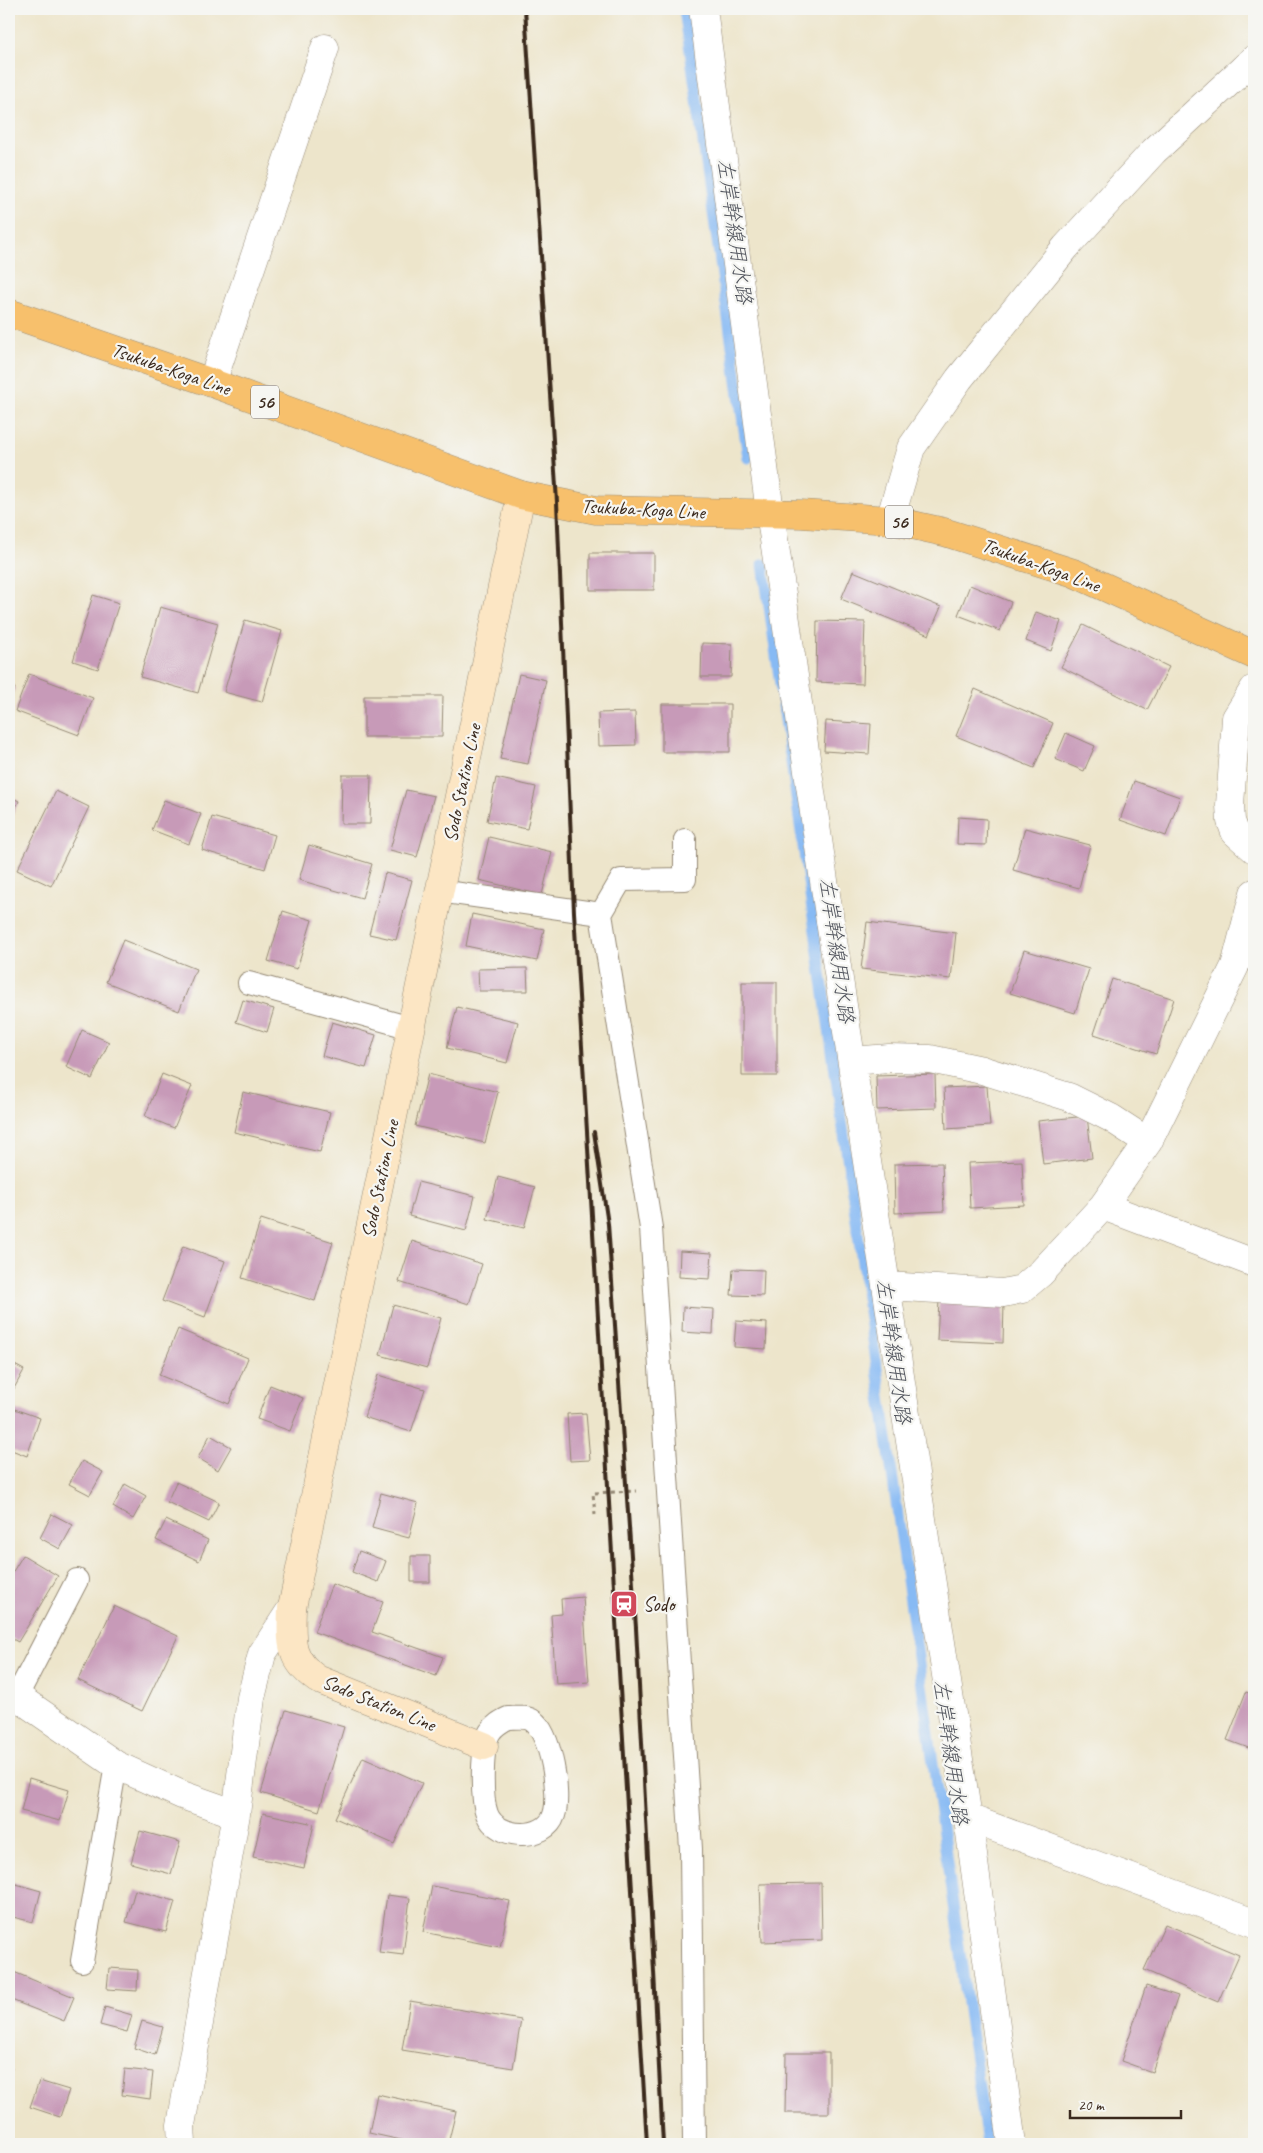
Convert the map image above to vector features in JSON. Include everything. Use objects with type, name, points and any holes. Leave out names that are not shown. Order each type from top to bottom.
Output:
[{"type":"main road","name":"Tsukuba-Koga Line","points":[[9,313],[212,383],[521,495],[596,510],[678,513],[770,512],[890,520],[944,532],[1074,573],[1254,655]]},
{"type":"main road","name":"Sodo Station Line","points":[[484,1746],[346,1691],[311,1675],[299,1664],[294,1654],[291,1630],[292,1608],[521,495]]},
{"type":"street","points":[[703,9],[770,512],[968,1818],[1012,2144]]},
{"type":"street","points":[[212,383],[325,48]]},
{"type":"street","points":[[890,520],[910,448],[959,379],[1066,247],[1154,151],[1254,59]]},
{"type":"street","points":[[1254,689],[1236,718],[1230,805],[1231,821],[1235,832],[1254,849]]},
{"type":"street","points":[[886,1286],[1003,1293],[1022,1289],[1041,1274],[1103,1206],[1148,1142],[1234,966],[1254,893]]},
{"type":"street","points":[[852,1061],[889,1058],[930,1059],[982,1070],[1070,1097],[1111,1118],[1148,1142]]},
{"type":"street","points":[[1103,1206],[1254,1263]]},
{"type":"street","points":[[182,2144],[181,2125],[236,1814],[251,1698],[262,1654],[292,1608]]},
{"type":"street","points":[[13,1693],[116,1765],[182,1795],[236,1814]]},
{"type":"street","points":[[968,1818],[1254,1923]]},
{"type":"lane","points":[[685,840],[685,879],[621,880],[601,914],[651,1228],[691,1849],[694,2144]]},
{"type":"lane","points":[[439,891],[601,914]]},
{"type":"lane","points":[[249,982],[412,1028]]},
{"type":"lane","points":[[13,1693],[77,1580]]},
{"type":"lane","points":[[508,1718],[532,1720],[541,1728],[552,1758],[554,1780],[555,1814],[544,1829],[531,1833],[513,1834],[496,1828],[487,1814],[484,1797],[484,1746],[489,1732],[498,1723],[508,1718]]},
{"type":"lane","points":[[82,1962],[116,1765]]},
{"type":"path","points":[[595,1515],[592,1493],[642,1490]]},
{"type":"building","points":[[590,553],[654,553],[654,590],[590,590]]},
{"type":"building","points":[[853,571],[941,607],[929,635],[841,599]]},
{"type":"building","points":[[970,585],[1011,602],[1000,631],[958,615]]},
{"type":"building","points":[[93,595],[119,603],[98,669],[73,661]]},
{"type":"building","points":[[160,607],[218,623],[198,693],[140,677]]},
{"type":"building","points":[[1036,612],[1061,621],[1051,651],[1026,641]]},
{"type":"building","points":[[245,620],[282,631],[262,702],[224,692]]},
{"type":"building","points":[[817,621],[865,622],[863,684],[816,682]]},
{"type":"building","points":[[1083,625],[1169,667],[1147,710],[1061,667]]},
{"type":"building","points":[[702,643],[732,644],[731,677],[701,677]]},
{"type":"building","points":[[29,674],[93,698],[79,735],[15,711]]},
{"type":"building","points":[[519,674],[546,680],[528,764],[500,759]]},
{"type":"building","points":[[9,685],[15,688],[9,701]]},
{"type":"building","points":[[975,689],[1053,723],[1034,768],[956,736]]},
{"type":"building","points":[[364,696],[443,696],[442,737],[364,737]]},
{"type":"building","points":[[662,704],[730,704],[730,752],[662,752]]},
{"type":"building","points":[[635,712],[636,745],[599,746],[598,713]]},
{"type":"building","points":[[826,721],[871,724],[869,754],[824,751]]},
{"type":"building","points":[[1066,733],[1095,746],[1084,771],[1055,759]]},
{"type":"building","points":[[342,775],[371,775],[370,824],[341,824]]},
{"type":"building","points":[[496,778],[536,787],[527,829],[487,821]]},
{"type":"building","points":[[1134,781],[1180,797],[1166,836],[1120,820]]},
{"type":"building","points":[[406,790],[434,796],[417,857],[390,850]]},
{"type":"building","points":[[56,791],[89,807],[51,886],[17,870]]},
{"type":"building","points":[[9,796],[19,801],[9,822]]},
{"type":"building","points":[[164,800],[201,814],[189,844],[152,830]]},
{"type":"building","points":[[212,817],[275,835],[265,869],[202,850]]},
{"type":"building","points":[[958,817],[987,819],[986,845],[957,844]]},
{"type":"building","points":[[1025,828],[1090,845],[1079,888],[1013,870]]},
{"type":"building","points":[[489,837],[552,852],[542,895],[479,880]]},
{"type":"building","points":[[309,845],[372,864],[362,898],[299,880]]},
{"type":"building","points":[[385,873],[412,880],[396,940],[369,934]]},
{"type":"building","points":[[283,911],[312,920],[297,969],[268,961]]},
{"type":"building","points":[[472,914],[544,929],[537,961],[466,946]]},
{"type":"building","points":[[867,922],[956,933],[951,979],[861,969]]},
{"type":"building","points":[[123,940],[196,969],[179,1011],[106,982]]},
{"type":"building","points":[[1024,950],[1089,969],[1075,1013],[1010,993]]},
{"type":"building","points":[[527,968],[528,991],[479,991],[478,969]]},
{"type":"building","points":[[1112,979],[1174,999],[1156,1054],[1094,1034]]},
{"type":"building","points":[[742,982],[777,982],[777,1076],[742,1076]]},
{"type":"building","points":[[243,1000],[274,1009],[267,1032],[236,1022]]},
{"type":"building","points":[[457,1007],[518,1022],[507,1063],[447,1048]]},
{"type":"building","points":[[332,1022],[376,1035],[366,1068],[322,1056]]},
{"type":"building","points":[[82,1030],[109,1042],[92,1079],[66,1067]]},
{"type":"building","points":[[162,1074],[192,1086],[174,1128],[145,1116]]},
{"type":"building","points":[[428,1074],[498,1092],[485,1143],[415,1126]]},
{"type":"building","points":[[935,1074],[936,1108],[877,1110],[876,1076]]},
{"type":"building","points":[[987,1086],[990,1126],[946,1129],[944,1088]]},
{"type":"building","points":[[243,1092],[330,1112],[320,1152],[234,1132]]},
{"type":"building","points":[[1087,1116],[1092,1158],[1043,1164],[1038,1121]]},
{"type":"building","points":[[1022,1161],[1024,1205],[970,1208],[968,1163]]},
{"type":"building","points":[[942,1163],[944,1211],[895,1213],[894,1164]]},
{"type":"building","points":[[498,1177],[535,1187],[524,1228],[487,1219]]},
{"type":"building","points":[[418,1182],[475,1196],[466,1231],[409,1216]]},
{"type":"building","points":[[261,1219],[333,1242],[315,1301],[242,1278]]},
{"type":"building","points":[[412,1241],[482,1264],[469,1304],[399,1282]]},
{"type":"building","points":[[183,1246],[225,1261],[205,1317],[162,1301]]},
{"type":"building","points":[[680,1251],[712,1253],[710,1279],[679,1277]]},
{"type":"building","points":[[733,1269],[764,1270],[763,1296],[731,1295]]},
{"type":"building","points":[[939,1300],[1004,1303],[1003,1343],[937,1340]]},
{"type":"building","points":[[393,1305],[441,1318],[427,1368],[380,1355]]},
{"type":"building","points":[[683,1307],[714,1309],[713,1334],[682,1332]]},
{"type":"building","points":[[736,1321],[767,1323],[766,1349],[734,1347]]},
{"type":"building","points":[[178,1329],[248,1358],[229,1404],[159,1375]]},
{"type":"building","points":[[9,1362],[24,1370],[11,1394],[9,1392]]},
{"type":"building","points":[[378,1375],[425,1389],[411,1432],[364,1417]]},
{"type":"building","points":[[270,1385],[303,1398],[290,1431],[257,1419]]},
{"type":"building","points":[[9,1407],[40,1418],[27,1456],[9,1449]]},
{"type":"building","points":[[586,1413],[590,1460],[570,1461],[567,1414]]},
{"type":"building","points":[[210,1435],[231,1447],[218,1470],[198,1458]]},
{"type":"building","points":[[82,1461],[103,1472],[90,1495],[69,1484]]},
{"type":"building","points":[[176,1482],[219,1502],[209,1522],[167,1502]]},
{"type":"building","points":[[125,1484],[146,1496],[133,1519],[113,1507]]},
{"type":"building","points":[[381,1493],[418,1503],[409,1538],[372,1528]]},
{"type":"building","points":[[52,1514],[73,1525],[60,1549],[40,1538]]},
{"type":"building","points":[[166,1520],[208,1540],[199,1561],[156,1540]]},
{"type":"building","points":[[359,1551],[386,1561],[378,1582],[352,1572]]},
{"type":"building","points":[[23,1555],[58,1576],[18,1642],[9,1637],[9,1578]]},
{"type":"building","points":[[411,1556],[430,1556],[430,1582],[411,1582]]},
{"type":"building","points":[[332,1584],[383,1602],[372,1632],[443,1657],[436,1676],[314,1632]]},
{"type":"building","points":[[583,1597],[589,1682],[556,1684],[551,1615],[562,1614],[561,1599]]},
{"type":"building","points":[[114,1606],[178,1636],[142,1711],[78,1680]]},
{"type":"building","points":[[1246,1692],[1254,1695],[1254,1750],[1227,1740]]},
{"type":"building","points":[[286,1710],[344,1727],[319,1811],[261,1793]]},
{"type":"building","points":[[363,1757],[422,1783],[394,1844],[335,1818]]},
{"type":"building","points":[[29,1778],[69,1790],[60,1821],[21,1811]]},
{"type":"building","points":[[263,1813],[314,1824],[304,1868],[253,1857]]},
{"type":"building","points":[[140,1831],[180,1842],[171,1874],[131,1863]]},
{"type":"building","points":[[9,1882],[41,1891],[33,1922],[9,1916]]},
{"type":"building","points":[[821,1883],[822,1940],[762,1942],[760,1884]]},
{"type":"building","points":[[432,1886],[510,1901],[500,1947],[423,1932]]},
{"type":"building","points":[[135,1890],[175,1901],[166,1932],[126,1922]]},
{"type":"building","points":[[387,1895],[410,1898],[403,1955],[379,1952]]},
{"type":"building","points":[[1165,1924],[1239,1955],[1218,2002],[1144,1970]]},
{"type":"building","points":[[109,1968],[138,1970],[137,1991],[107,1989]]},
{"type":"building","points":[[9,1970],[74,1997],[64,2021],[9,1999]]},
{"type":"building","points":[[1146,1986],[1178,1996],[1152,2072],[1121,2061]]},
{"type":"building","points":[[410,2001],[521,2020],[513,2068],[402,2050]]},
{"type":"building","points":[[105,2007],[132,2015],[127,2032],[100,2025]]},
{"type":"building","points":[[142,2021],[163,2027],[155,2055],[134,2048]]},
{"type":"building","points":[[786,2053],[829,2053],[829,2113],[785,2113]]},
{"type":"building","points":[[9,2066],[12,2068],[9,2078]]},
{"type":"building","points":[[125,2069],[153,2072],[150,2099],[122,2095]]},
{"type":"building","points":[[39,2081],[69,2090],[60,2117],[30,2107]]},
{"type":"building","points":[[377,2094],[456,2111],[448,2144],[419,2144],[369,2133]]},
{"type":"waterway","name":"左岸幹線用水路","points":[[684,9],[748,458]]},
{"type":"waterway","name":"左岸幹線用水路","points":[[763,564],[987,2144]]},
{"type":"railway","points":[[525,9],[557,502],[574,912],[647,2144]]},
{"type":"railway","points":[[594,1132],[608,1224],[636,1628],[663,2144]]},
{"type":"place","name":"Sodo","points":[[624,1604]]}]
